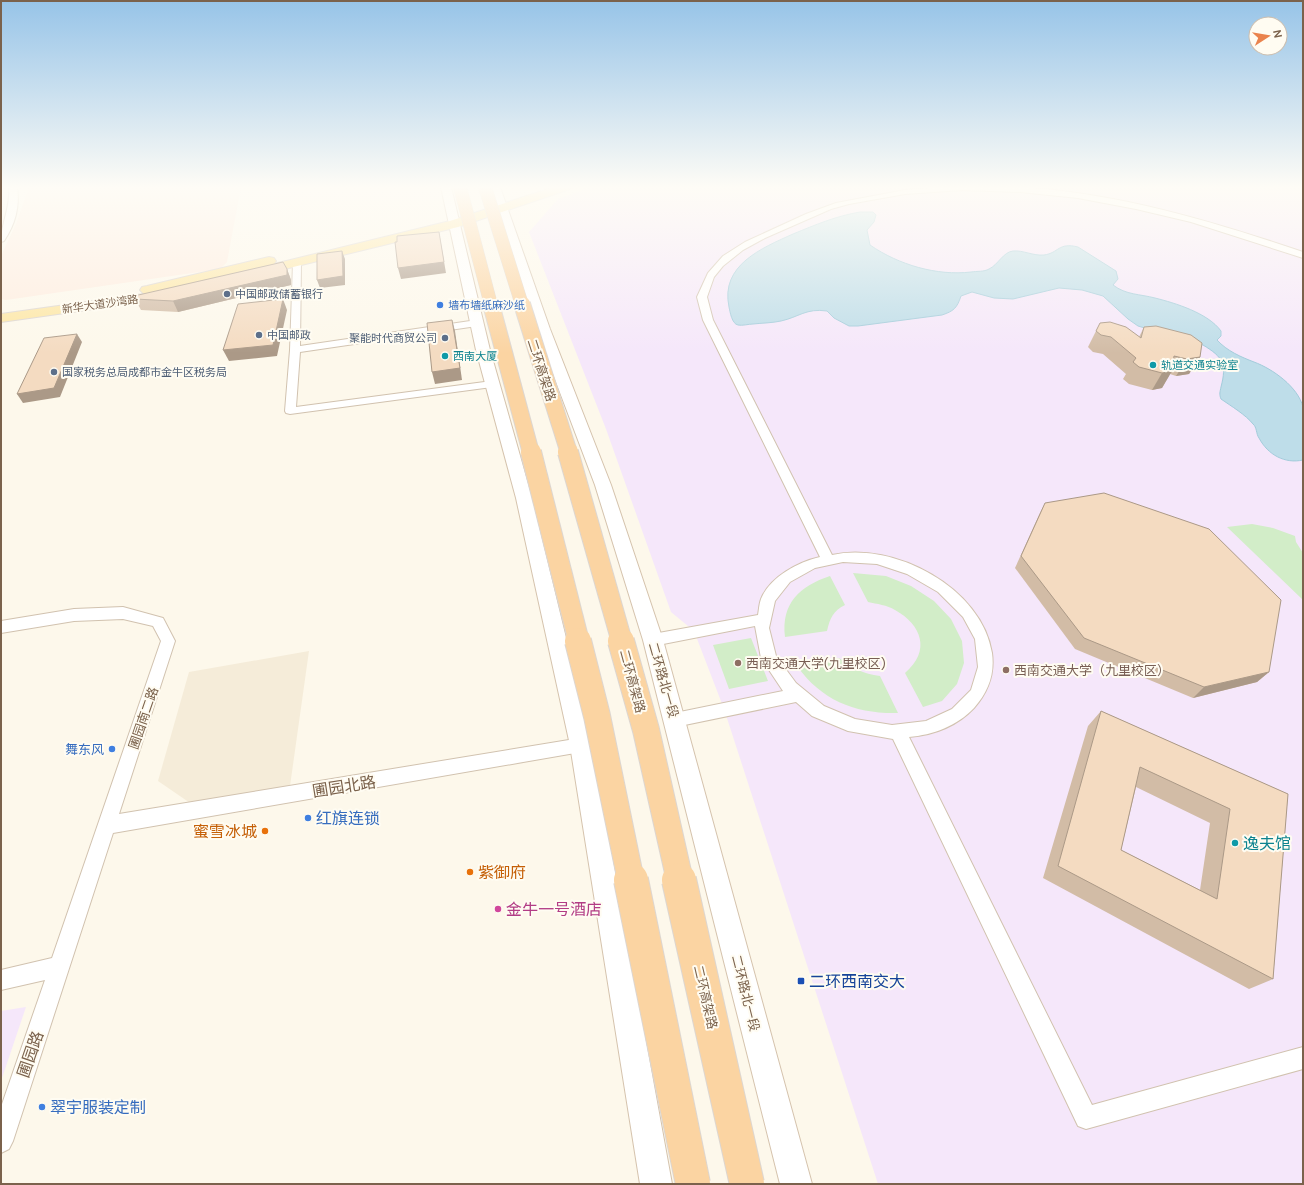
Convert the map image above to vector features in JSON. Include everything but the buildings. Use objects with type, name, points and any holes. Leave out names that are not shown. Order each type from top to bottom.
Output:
[{"type":"highway","points":[[475,242],[546,509],[597,716],[692,1184]]},
{"type":"highway","name":"二环高架路","points":[[508,242],[577,480],[646,730],[747,1184]]},
{"type":"main road","name":"新华大道沙湾路","points":[[1,309],[131,293],[168,286],[357,242]]},
{"type":"main road","name":"新华大道沙湾路","points":[[1,318],[168,294],[297,263],[372,242]]},
{"type":"main road","points":[[458,242],[492,384],[524,498],[581,745],[656,1184]]},
{"type":"main road","name":"二环路北一段","points":[[512,242],[543,329],[603,485],[653,640],[796,1184]]},
{"type":"street","points":[[751,242],[734,252],[713,271],[702,297],[708,320],[828,560]]},
{"type":"street","points":[[1266,242],[1303,255]]},
{"type":"street","points":[[297,263],[295,350],[290,411],[492,384]]},
{"type":"street","points":[[295,350],[477,323]]},
{"type":"street","points":[[843,557],[877,559],[912,570],[943,588],[968,613],[982,639],[986,667],[978,693],[958,714],[928,728],[892,732],[854,726],[818,710],[790,688],[769,658],[762,628],[768,600],[785,578],[811,564],[828,560],[843,557]]},
{"type":"street","name":"圃园南二路","points":[[1,627],[74,615],[123,613],[158,622],[168,641],[60,966]]},
{"type":"street","points":[[653,640],[764,619]]},
{"type":"street","points":[[675,720],[799,695]]},
{"type":"street","points":[[898,732],[1086,1118],[1303,1058]]},
{"type":"street","name":"圃园北路","points":[[107,825],[581,745]]},
{"type":"street","points":[[1,980],[60,966]]},
{"type":"street","name":"圃园路","points":[[1,1142],[60,966]]},
{"type":"shaded area","points":[[7,242],[231,242],[227,262],[220,269],[6,300],[1,299],[1,256]]},
{"type":"shaded area","name":"西南交通大学（九里校区）","points":[[533,242],[1303,242],[1303,1184],[878,1184],[724,709],[694,631],[671,612],[606,429]]},
{"type":"shaded area","points":[[309,651],[290,786],[193,805],[158,781],[189,672]]},
{"type":"shaded area","points":[[26,1007],[1,1081],[1,1011]]},
{"type":"green space","points":[[1252,524],[1273,528],[1295,536],[1296,542],[1303,553],[1303,600],[1227,527]]},
{"type":"green space","points":[[853,573],[886,576],[911,586],[934,601],[951,619],[962,641],[964,663],[957,684],[942,701],[923,707],[905,673],[913,665],[918,656],[920,647],[920,639],[912,623],[892,608],[868,602]]},
{"type":"green space","points":[[830,576],[845,605],[833,615],[829,622],[827,631],[785,637],[786,615],[795,598],[810,585]]},
{"type":"green space","points":[[751,638],[768,681],[729,689],[713,645]]},
{"type":"green space","points":[[839,658],[858,670],[868,674],[880,676],[898,713],[868,711],[841,703],[829,697],[817,688],[797,666]]},
{"type":"water","points":[[775,242],[869,242],[870,245],[881,252],[919,268],[958,273],[987,270],[1003,256],[1013,251],[1044,255],[1066,246],[1078,247],[1116,271],[1118,279],[1113,285],[1123,291],[1172,303],[1200,314],[1221,331],[1221,336],[1217,340],[1225,347],[1239,356],[1269,369],[1284,380],[1296,393],[1303,409],[1303,460],[1290,461],[1278,457],[1272,453],[1263,444],[1254,425],[1221,399],[1220,393],[1224,372],[1222,362],[1210,349],[1203,345],[1138,326],[1103,296],[1082,290],[1059,288],[1013,299],[994,298],[972,292],[961,296],[954,308],[942,315],[858,326],[849,326],[834,318],[827,311],[820,310],[808,312],[781,321],[738,325],[734,322],[729,309],[728,292],[731,280],[737,269],[746,260]]},
{"type":"place","name":"中国邮政储蓄银行","points":[[227,294]]},
{"type":"place","name":"墙布墙纸麻沙纸","points":[[440,305]]},
{"type":"place","name":"中国邮政","points":[[259,335]]},
{"type":"place","name":"聚能时代商贸公司","points":[[445,338]]},
{"type":"place","name":"西南大厦","points":[[445,356]]},
{"type":"place","name":"轨道交通实验室","points":[[1153,365]]},
{"type":"place","name":"国家税务总局成都市金牛区税务局","points":[[54,372]]},
{"type":"place","name":"西南交通大学(九里校区)","points":[[738,663]]},
{"type":"place","name":"西南交通大学（九里校区）","points":[[1006,670]]},
{"type":"place","name":"舞东风","points":[[112,749]]},
{"type":"place","name":"红旗连锁","points":[[308,818]]},
{"type":"place","name":"蜜雪冰城","points":[[265,831]]},
{"type":"place","name":"逸夫馆","points":[[1235,843]]},
{"type":"place","name":"紫御府","points":[[470,872]]},
{"type":"place","name":"金牛一号酒店","points":[[498,909]]},
{"type":"place","name":"二环西南交大","points":[[801,981]]},
{"type":"place","name":"翠宇服装定制","points":[[42,1107]]}]
